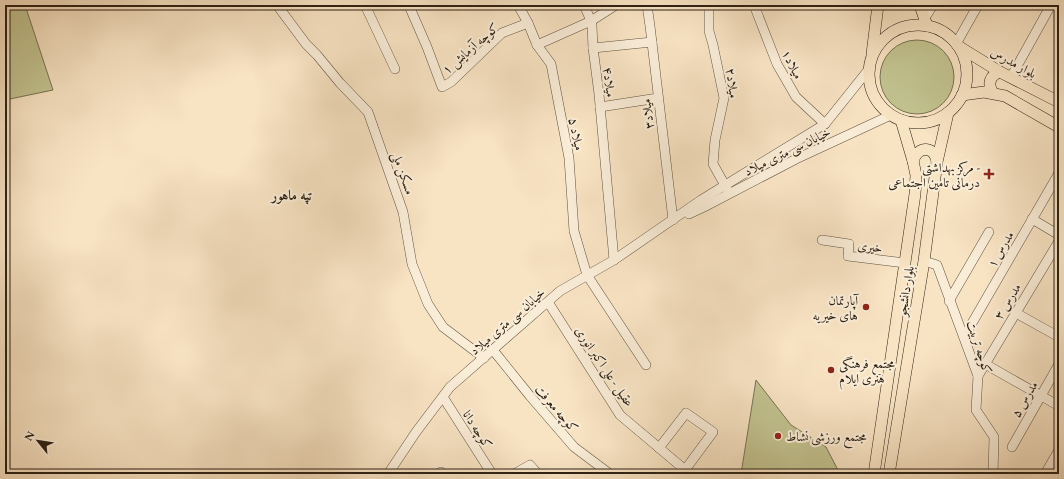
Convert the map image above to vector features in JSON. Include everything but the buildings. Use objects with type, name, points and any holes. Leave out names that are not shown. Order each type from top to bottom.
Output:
[{"type":"main road","points":[[878,5],[872,58],[869,70],[869,80],[872,91],[876,100],[883,109],[896,118],[913,123],[937,119],[948,113],[962,95],[966,82],[966,69],[963,57],[957,45],[948,36],[926,22],[920,5]]},
{"type":"main road","points":[[872,58],[878,46],[888,36],[900,29],[926,22]]},
{"type":"main road","name":"بلوار مدرس","points":[[957,45],[1000,72],[1059,102]]},
{"type":"main road","points":[[993,93],[990,89],[990,80],[992,76],[1000,72]]},
{"type":"main road","points":[[962,95],[984,92],[1005,96],[1059,127]]},
{"type":"main road","name":"بلوار دانشجو","points":[[889,474],[924,261],[937,162],[948,113]]},
{"type":"main road","name":"بلوار دانشجو","points":[[874,474],[915,194],[916,175],[913,160],[896,118]]},
{"type":"main road","points":[[913,160],[918,151],[923,149],[933,152],[936,156],[937,162]]},
{"type":"street","name":"مسکن ملی","points":[[277,5],[306,44],[368,112],[403,212],[412,264],[428,304],[443,327],[484,358]]},
{"type":"street","points":[[365,5],[395,69]]},
{"type":"street","name":"میلاد ۵","points":[[518,5],[528,23],[537,45],[550,64],[569,158],[574,231],[587,275],[646,365]]},
{"type":"street","name":"میلاد۴","points":[[584,5],[592,20],[593,48],[614,260]]},
{"type":"street","points":[[537,45],[592,20],[616,5]]},
{"type":"street","name":"میلاد۳","points":[[647,5],[673,220]]},
{"type":"street","name":"میلاد۲","points":[[709,5],[709,31],[724,98],[715,140],[713,164],[729,194]]},
{"type":"street","name":"میلاد۱","points":[[754,5],[778,64],[796,97],[825,124]]},
{"type":"street","points":[[926,22],[933,5]]},
{"type":"street","points":[[957,45],[978,5]]},
{"type":"street","points":[[1011,77],[1051,5]]},
{"type":"street","points":[[1055,5],[1059,8]]},
{"type":"street","name":"۱ کوچه آزمایش","points":[[410,8],[442,87],[451,82],[502,33],[528,23]]},
{"type":"street","points":[[593,48],[652,42]]},
{"type":"street","name":"خیابان سی متری میلاد","points":[[388,474],[416,432],[450,387],[560,291],[614,260],[725,185],[825,124],[869,70]]},
{"type":"street","points":[[600,107],[658,98]]},
{"type":"street","name":"خیابان سی متری میلاد","points":[[673,220],[704,207],[796,159],[896,118]]},
{"type":"street","name":"مدرس ۱","points":[[964,337],[1059,174]]},
{"type":"street","points":[[1032,219],[1059,235]]},
{"type":"street","points":[[949,301],[988,232]]},
{"type":"street","name":"خیری","points":[[822,240],[850,244],[848,256],[905,263]]},
{"type":"street","name":"مدرس ۳","points":[[978,376],[1059,241]]},
{"type":"street","name":"کوچه تربیت","points":[[924,261],[937,265],[949,301],[978,376],[976,410],[994,437],[993,474]]},
{"type":"street","name":"عقیل - علی اکبر انوری","points":[[548,302],[620,414],[686,473]]},
{"type":"street","points":[[1016,313],[1059,337]]},
{"type":"street","name":"کوچه معرفت","points":[[493,350],[534,402],[574,447],[610,474]]},
{"type":"street","points":[[985,364],[1059,406]]},
{"type":"street","name":"مدرس ۵","points":[[1012,446],[1059,364]]},
{"type":"street","name":"کوچه دانا","points":[[443,397],[492,474]]},
{"type":"street","points":[[659,448],[686,413],[713,432],[686,473]]},
{"type":"street","points":[[1046,474],[1059,450]]},
{"type":"street","points":[[514,474],[530,465],[538,474]]},
{"type":"green space","points":[[5,5],[25,5],[53,90],[5,100]]},
{"type":"green space","points":[[910,40],[924,40],[938,46],[948,56],[954,70],[954,84],[948,98],[938,108],[924,114],[910,114],[896,108],[886,98],[880,84],[880,70],[886,56],[896,46]]},
{"type":"green space","name":"مجتمع ورزشی نشاط","points":[[756,380],[791,425],[826,447],[840,474],[741,474]]},
{"type":"place","name":"مرکز بهداشتی - درمانی تامین اجتماعی","points":[[989,174]]},
{"type":"place","name":"آپارتمان های خیریه","points":[[866,307]]},
{"type":"place","name":"مجتمع فرهنگی هنری ایلام","points":[[831,370]]},
{"type":"place","name":"مجتمع ورزشی نشاط","points":[[778,436]]},
{"type":"district","name":"تپه ماهور","points":[[292,195]]}]
